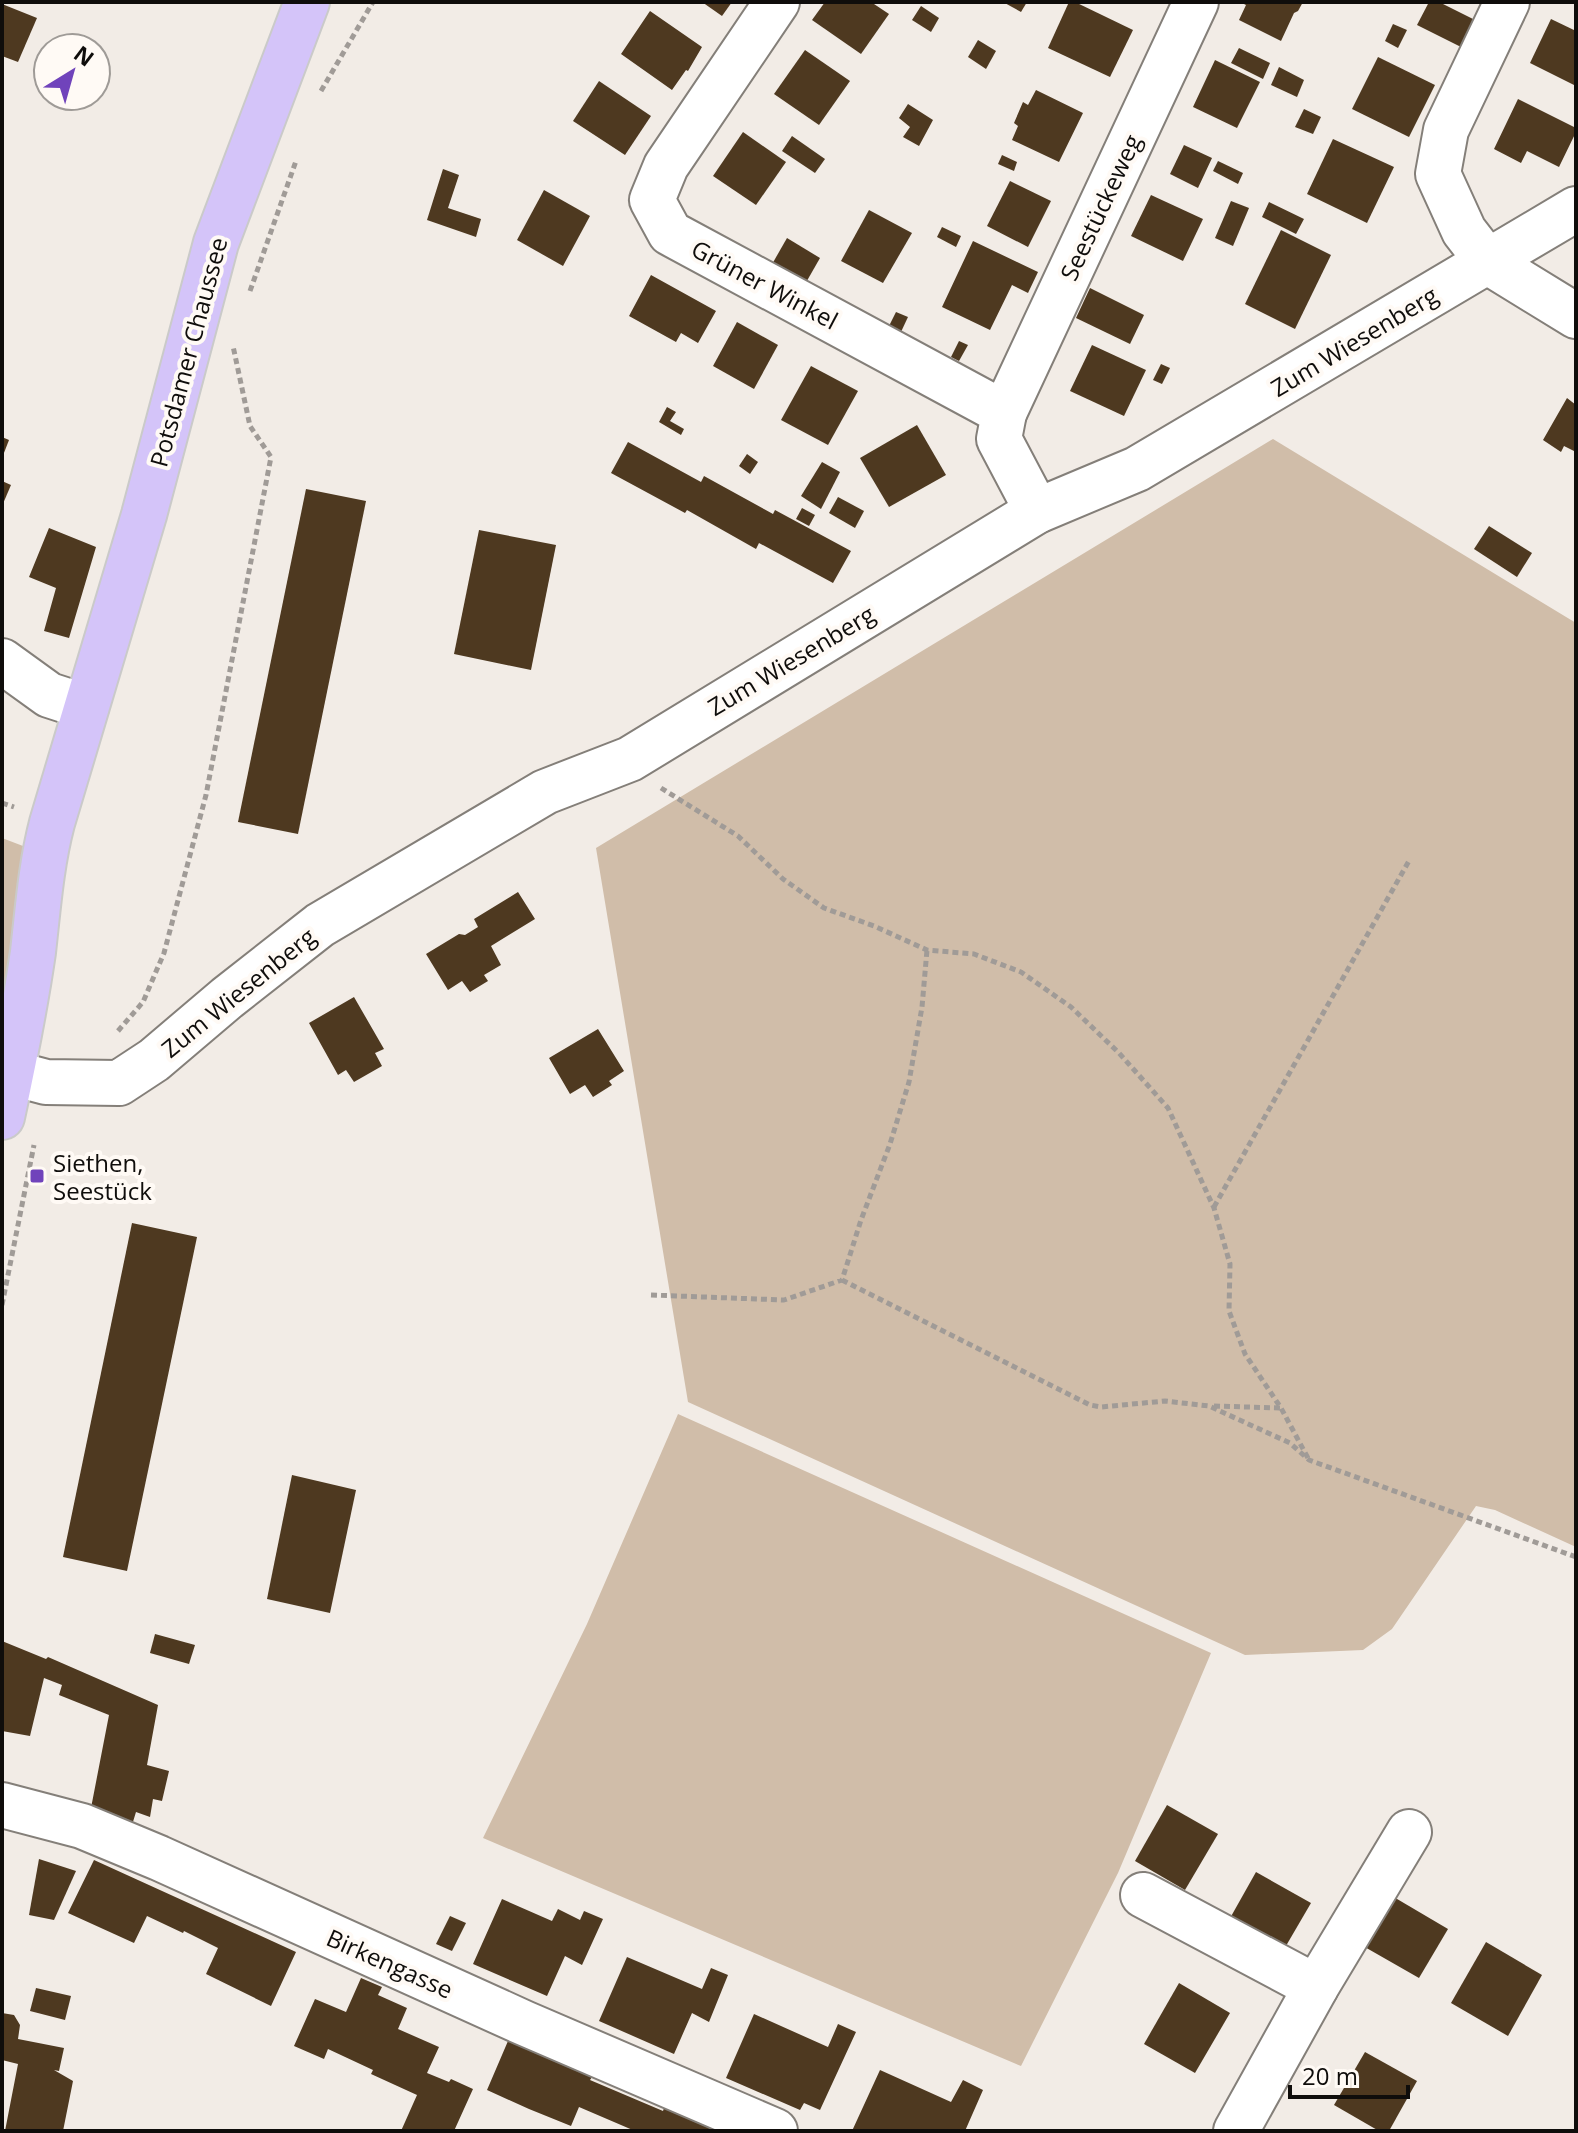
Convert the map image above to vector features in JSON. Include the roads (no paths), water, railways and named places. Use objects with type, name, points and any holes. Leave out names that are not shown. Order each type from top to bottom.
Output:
[{"type":"main road","name":"Potsdamer Chaussee","points":[[18,1130],[12,1073],[32,954],[44,854],[144,515],[216,243],[307,2]]},
{"type":"street","name":"Grüner Winkel","points":[[777,2],[666,166],[652,200],[670,233],[1004,413]]},
{"type":"street","name":"Seestückeweg","points":[[1004,413],[1196,2]]},
{"type":"street","points":[[1507,2],[1446,130],[1438,174],[1464,231],[1488,262],[1576,316]]},
{"type":"street","name":"Zum Wiesenberg","points":[[12,1073],[46,1082],[119,1083],[154,1060],[320,925],[545,792],[630,759],[1037,511],[1137,469],[1576,209]]},
{"type":"street","points":[[1004,413],[999,439],[1037,511]]},
{"type":"street","points":[[2,661],[49,695],[86,707]]},
{"type":"street","name":"Birkengasse","points":[[2,1805],[82,1826],[159,1858],[524,2023],[775,2131]]},
{"type":"street","points":[[1236,2131],[1316,1987],[1409,1832]]},
{"type":"street","points":[[1143,1895],[1316,1987]]},
{"type":"place","name":"Siethen, Seestück","points":[[37,1176]]}]
